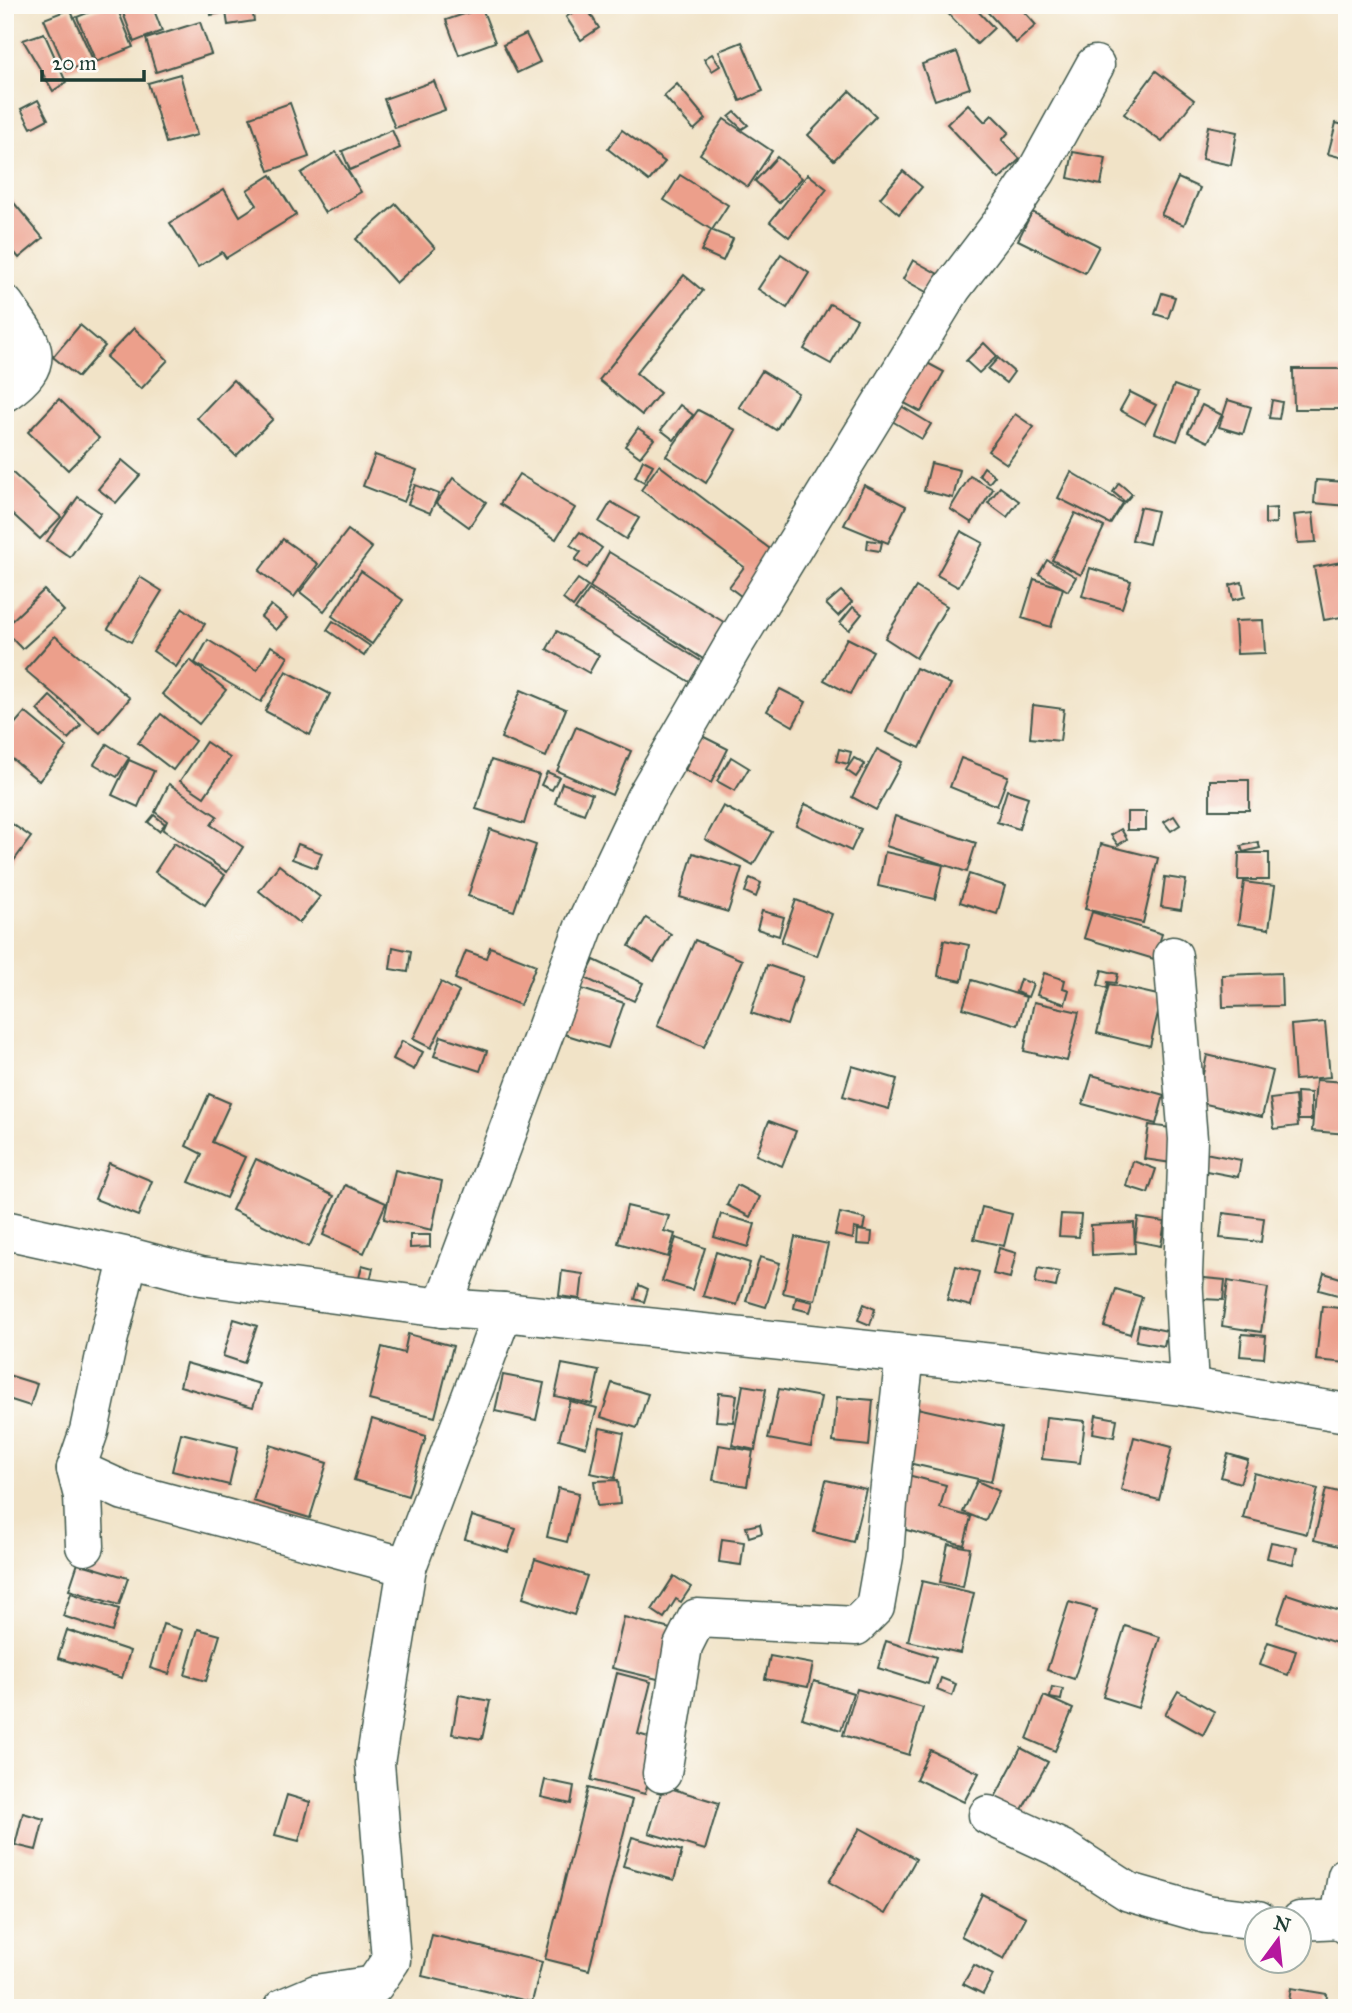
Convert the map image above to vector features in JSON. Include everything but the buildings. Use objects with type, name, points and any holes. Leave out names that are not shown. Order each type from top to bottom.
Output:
[{"type":"street","points":[[442,1308],[584,927],[645,798],[733,646],[953,288],[1037,172],[1095,65]]},
{"type":"street","points":[[5,305],[26,335],[34,354],[30,370],[23,380],[5,392]]},
{"type":"street","points":[[1172,956],[1188,1139],[1183,1274],[1189,1387]]},
{"type":"street","points":[[5,1230],[201,1276],[442,1308],[503,1312],[1189,1387],[1347,1413]]},
{"type":"street","points":[[85,1546],[83,1496],[76,1469],[89,1431],[129,1257]]},
{"type":"street","points":[[283,2008],[316,1994],[374,1985],[391,1960],[375,1763],[407,1567],[503,1312]]},
{"type":"street","points":[[662,1773],[683,1646],[696,1618],[856,1626],[875,1607],[884,1556],[887,1503],[905,1355]]},
{"type":"street","points":[[76,1469],[124,1491],[407,1567]]},
{"type":"street","points":[[988,1815],[1062,1849],[1129,1892],[1206,1914],[1244,1918]]},
{"type":"street","points":[[1314,1921],[1344,1922],[1347,1876]]}]
